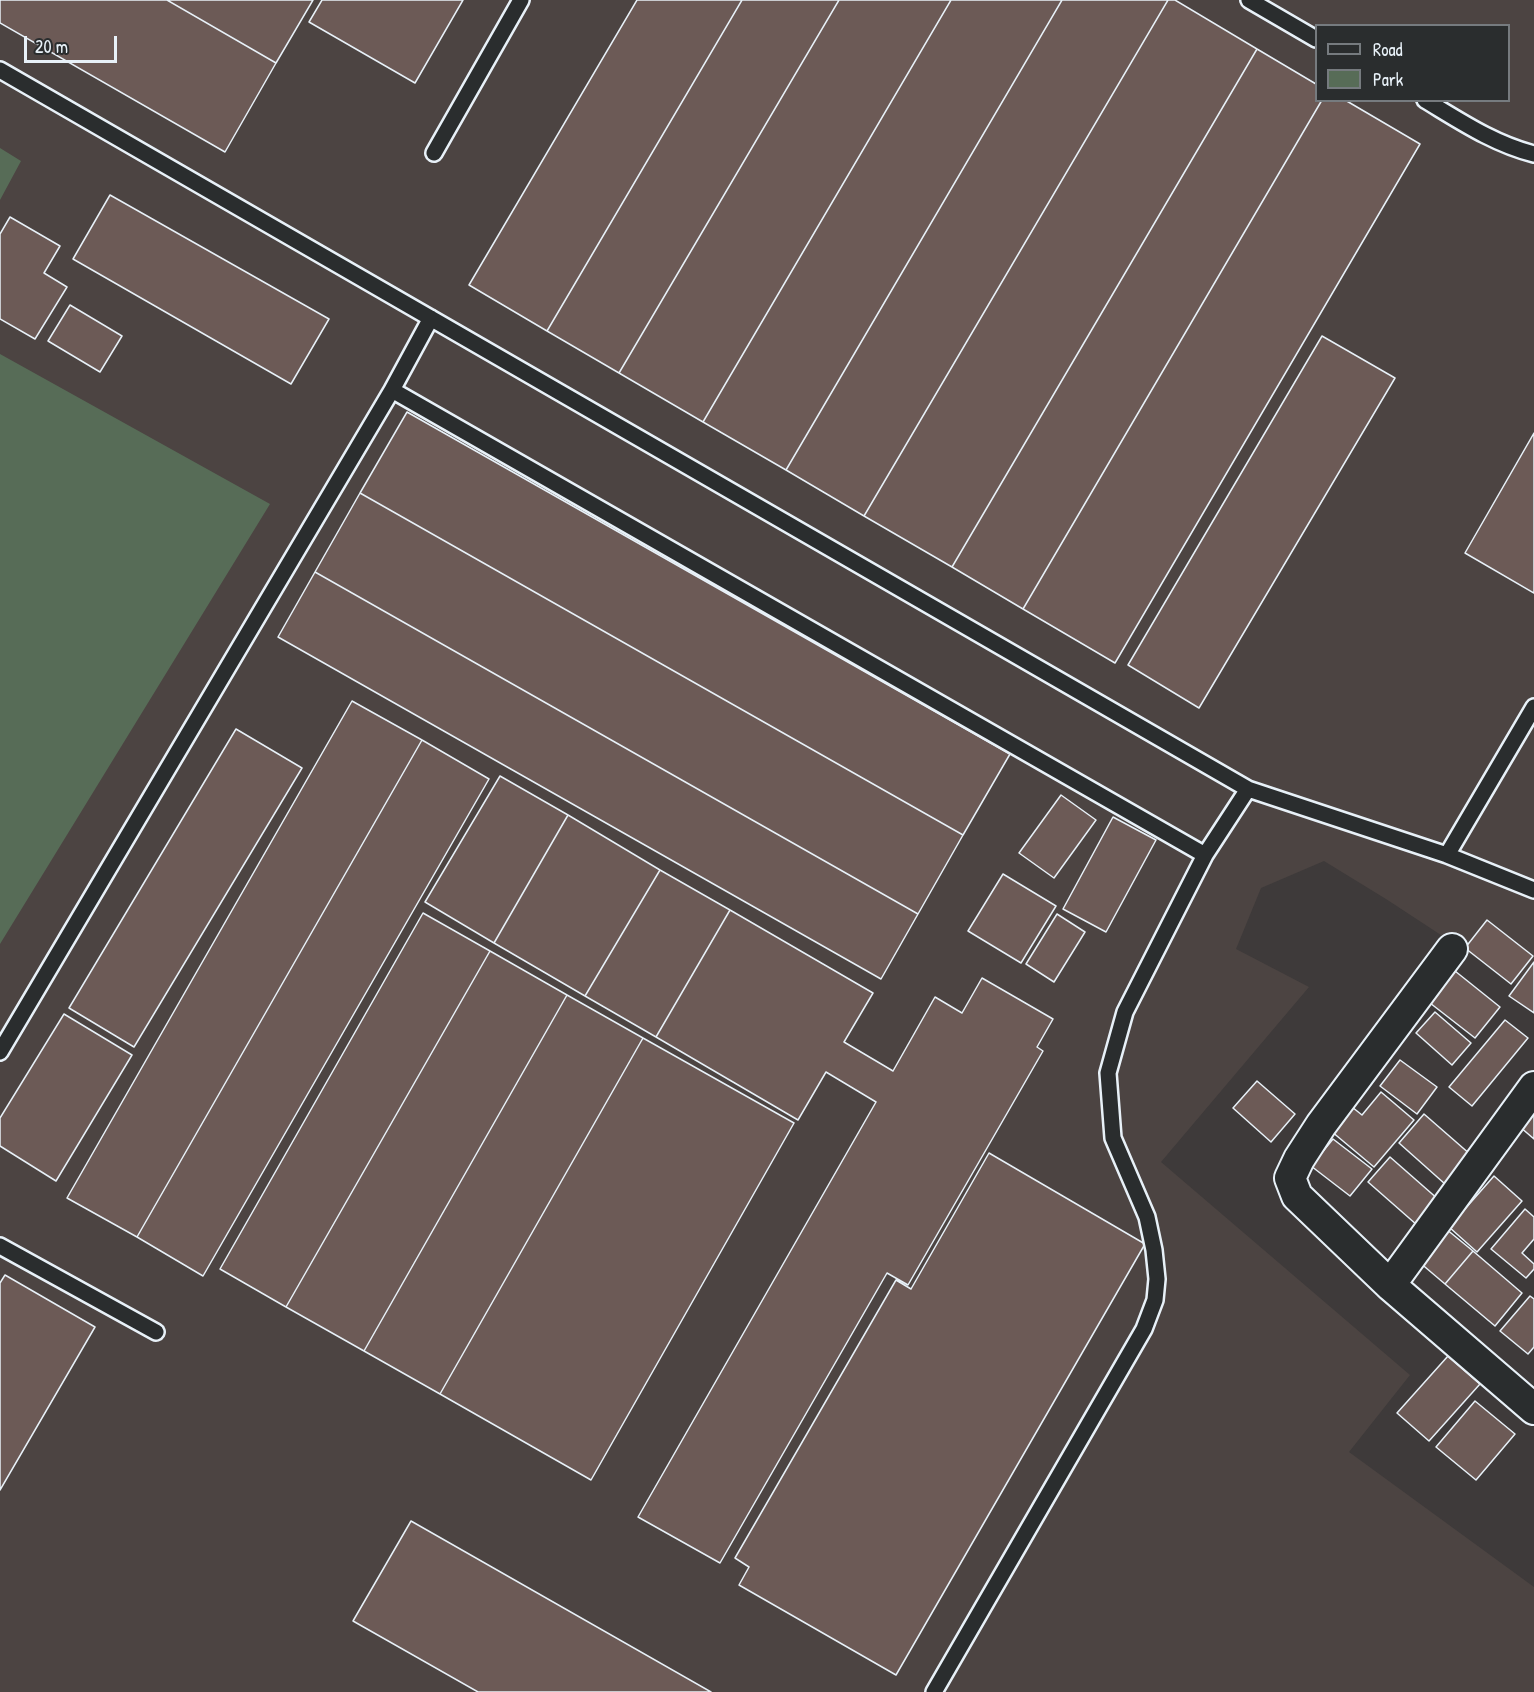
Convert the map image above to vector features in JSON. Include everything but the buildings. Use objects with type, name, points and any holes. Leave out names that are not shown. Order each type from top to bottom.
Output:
[{"type":"street","points":[[1452,949],[1321,1125],[1299,1159],[1290,1178],[1297,1196],[1390,1285],[1534,1409]]},
{"type":"street","points":[[1390,1285],[1534,1087]]},
{"type":"lane","points":[[434,153],[521,0]]},
{"type":"lane","points":[[1249,0],[1315,38]]},
{"type":"lane","points":[[0,70],[1248,789],[1447,855],[1534,890]]},
{"type":"lane","points":[[1428,102],[1513,149],[1534,154]]},
{"type":"lane","points":[[0,1052],[392,390],[431,318]]},
{"type":"lane","points":[[392,390],[1205,855]]},
{"type":"lane","points":[[1447,855],[1534,706]]},
{"type":"lane","points":[[934,1692],[1144,1329],[1155,1300],[1157,1279],[1154,1250],[1147,1217],[1113,1138],[1108,1073],[1125,1012],[1205,855],[1248,789]]},
{"type":"lane","points":[[0,1246],[156,1332]]},
{"type":"shaded area","points":[[0,0],[1534,0],[1534,996],[1324,861],[1261,888],[1236,949],[1309,987],[1161,1162],[1410,1375],[1349,1452],[1534,1587],[1534,1692],[0,1692]]},
{"type":"green space","points":[[0,148],[21,161],[0,200]]},
{"type":"green space","points":[[0,354],[270,504],[0,944]]}]
